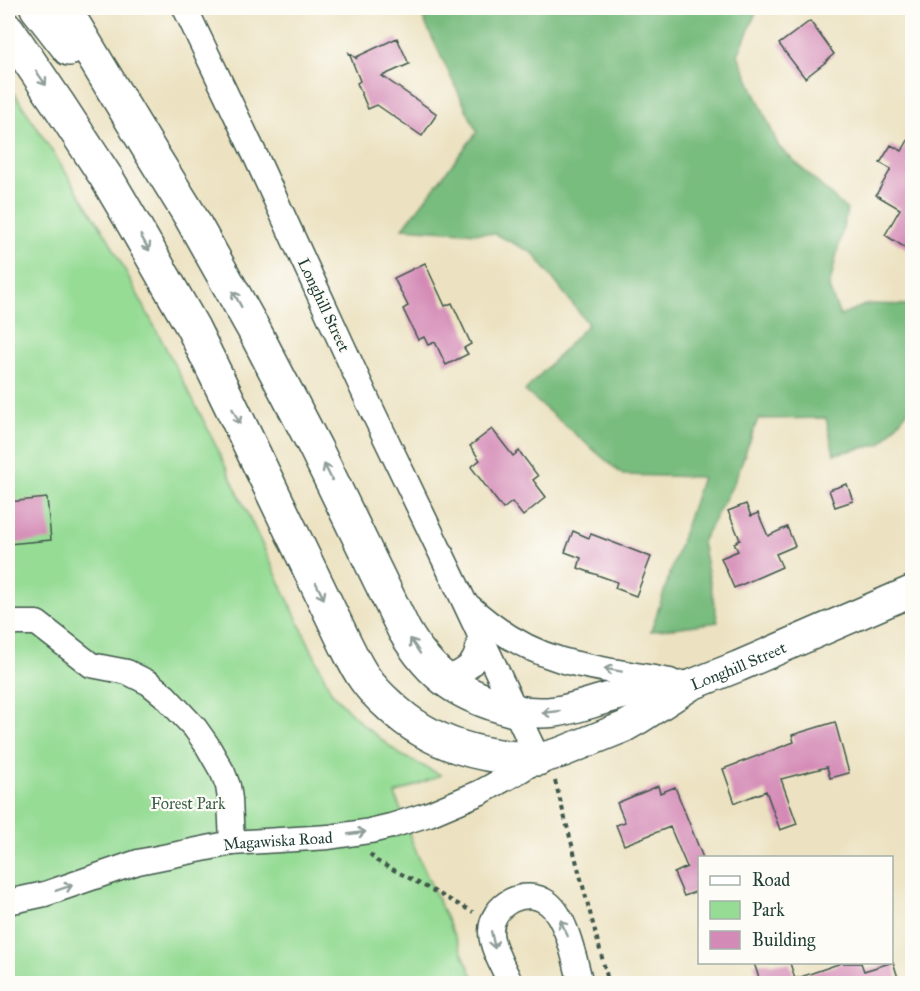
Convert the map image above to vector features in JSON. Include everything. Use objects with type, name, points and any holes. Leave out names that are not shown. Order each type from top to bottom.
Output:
[{"type":"highway","points":[[37,8],[152,154]]},
{"type":"highway","points":[[64,8],[189,214],[274,366],[416,650],[444,679],[471,696],[514,710]]},
{"type":"highway","points":[[8,30],[106,177],[188,319],[366,681],[396,712],[434,738],[472,751],[507,757],[543,758]]},
{"type":"main road","name":"Longhill Street","points":[[691,685],[912,591]]},
{"type":"main road","points":[[543,758],[624,727],[691,685]]},
{"type":"main road","points":[[514,710],[537,713],[560,712],[616,695],[691,685]]},
{"type":"street","name":"Longhill Street","points":[[185,8],[514,710],[543,758]]},
{"type":"street","name":"Longhill Street","points":[[464,602],[510,637],[554,658],[691,685]]},
{"type":"street","points":[[8,623],[37,622],[92,665],[127,672],[149,683],[165,696],[195,728],[223,773],[230,799],[232,843]]},
{"type":"street","points":[[444,679],[470,667],[478,652],[480,635]]},
{"type":"street","name":"Magawiska Road","points":[[8,902],[45,894],[138,862],[232,843],[329,837],[391,826],[429,814],[490,788],[543,758]]},
{"type":"street","points":[[511,984],[495,949],[491,934],[492,922],[499,910],[510,900],[522,897],[535,897],[548,904],[558,915],[567,934],[581,984]]},
{"type":"path","points":[[543,758],[609,984]]},
{"type":"path","points":[[351,834],[377,861],[492,922]]},
{"type":"green space","points":[[418,8],[758,8],[738,55],[779,147],[847,210],[829,288],[840,316],[867,304],[912,305],[912,406],[881,444],[834,454],[826,418],[758,419],[734,483],[702,542],[718,622],[651,631],[702,477],[623,475],[525,391],[588,324],[533,253],[495,234],[403,228],[477,132]]},
{"type":"green space","name":"Forest Park","points":[[8,83],[108,238],[205,423],[332,693],[362,724],[401,755],[441,775],[395,794],[414,847],[476,983],[8,983]]},
{"type":"building","points":[[810,21],[834,54],[805,78],[779,44]]},
{"type":"building","points":[[397,38],[409,64],[382,76],[437,114],[422,136],[377,105],[368,109],[357,83],[360,81],[349,53],[357,59],[356,57]]},
{"type":"building","points":[[912,133],[912,252],[885,235],[900,209],[876,195],[891,169],[880,163],[891,145],[902,151]]},
{"type":"building","points":[[425,263],[445,306],[452,303],[471,344],[464,348],[468,354],[446,365],[435,342],[428,345],[424,337],[418,340],[403,309],[408,306],[394,278]]},
{"type":"building","points":[[492,429],[513,456],[519,451],[538,476],[533,480],[546,497],[523,516],[512,502],[503,509],[471,467],[480,460],[470,446]]},
{"type":"building","points":[[847,484],[853,501],[835,507],[829,490]]},
{"type":"building","points":[[47,498],[51,540],[8,544],[8,502]]},
{"type":"building","points":[[746,504],[751,516],[758,513],[768,536],[787,527],[795,546],[776,554],[782,567],[734,588],[721,558],[738,551],[734,543],[740,540],[728,511]]},
{"type":"building","points":[[573,531],[589,538],[591,534],[651,557],[636,596],[615,588],[617,582],[578,568],[581,558],[565,552]]},
{"type":"building","points":[[835,722],[849,773],[830,778],[827,767],[781,779],[797,824],[780,830],[766,791],[735,803],[723,769],[794,742],[792,735]]},
{"type":"building","points":[[658,786],[660,793],[675,787],[702,856],[698,856],[698,891],[684,896],[674,873],[687,867],[670,827],[624,845],[616,825],[625,822],[617,803]]},
{"type":"building","points":[[893,962],[900,984],[761,984],[754,964],[790,964],[795,979],[838,964],[861,964],[864,971],[893,964]]}]
